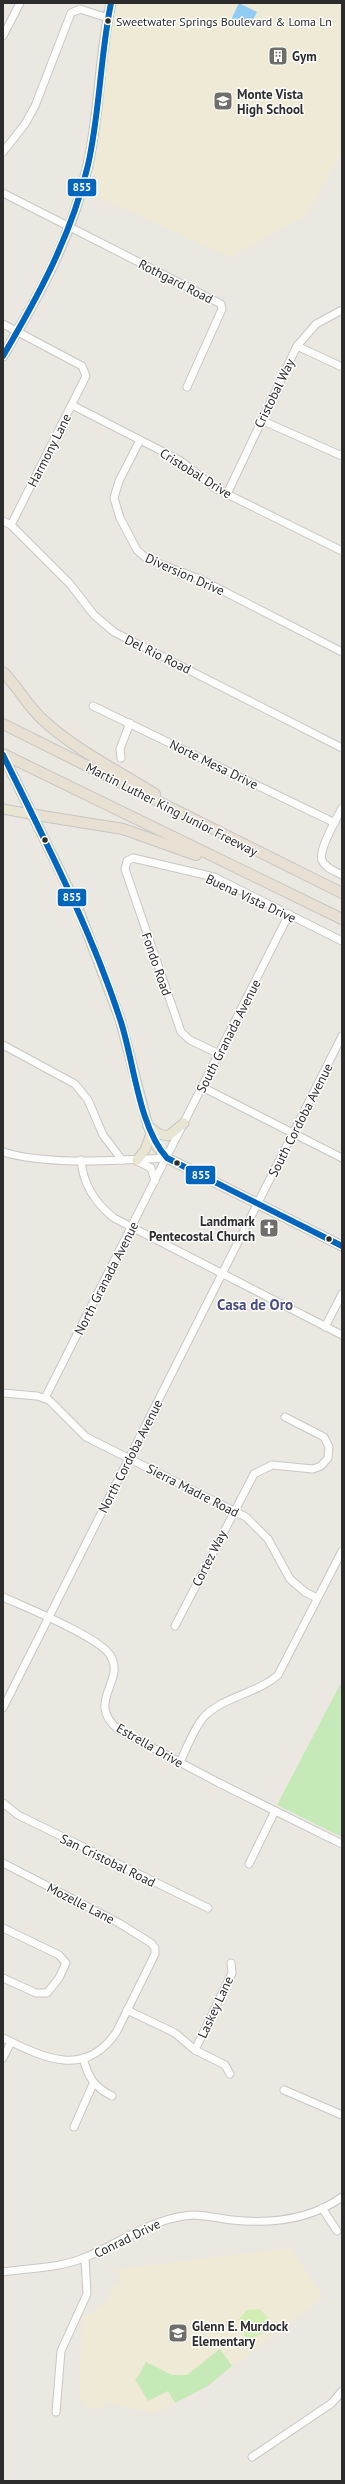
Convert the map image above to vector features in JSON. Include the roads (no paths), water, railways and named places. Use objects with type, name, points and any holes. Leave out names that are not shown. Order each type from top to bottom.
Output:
[{"type":"highway","points":[[3,672],[15,684],[30,707],[61,735],[159,796],[176,811]]},
{"type":"highway","name":"Martin Luther King Junior Freeway","points":[[3,724],[342,893]]},
{"type":"highway","name":"Martin Luther King Junior Freeway","points":[[3,754],[342,919]]},
{"type":"highway","points":[[30,814],[122,829],[168,844],[268,883]]},
{"type":"main road","points":[[3,356],[60,254],[70,226],[88,166],[94,135],[111,3]]},
{"type":"main road","points":[[3,754],[30,814],[78,908],[122,1026],[149,1130],[167,1158],[342,1246]]},
{"type":"main road","points":[[3,809],[30,814]]},
{"type":"main road","points":[[149,1130],[168,1136],[184,1123]]},
{"type":"main road","points":[[135,1160],[145,1150],[149,1130]]},
{"type":"street","points":[[3,36],[20,3]]},
{"type":"street","points":[[3,152],[25,124],[35,106],[71,12],[80,9],[108,18]]},
{"type":"street","points":[[3,193],[70,226]]},
{"type":"street","name":"Rothgard Road","points":[[70,226],[221,304],[222,309],[186,387]]},
{"type":"street","name":"Cristobal Way","points":[[227,494],[297,346],[316,324],[342,310]]},
{"type":"street","points":[[3,324],[17,332]]},
{"type":"street","name":"Harmony Lane","points":[[11,525],[86,376],[82,366],[17,332]]},
{"type":"street","points":[[297,346],[342,368]]},
{"type":"street","name":"Cristobal Drive","points":[[72,405],[181,461],[215,488],[342,551]]},
{"type":"street","points":[[261,420],[342,456]]},
{"type":"street","name":"Diversion Drive","points":[[140,440],[119,481],[114,498],[120,518],[137,550],[147,560],[202,580],[342,652]]},
{"type":"street","name":"Del Rio Road","points":[[3,521],[11,525],[70,584],[94,615],[114,632],[342,748]]},
{"type":"street","name":"Norte Mesa Drive","points":[[93,706],[335,823]]},
{"type":"street","points":[[121,758],[120,748],[130,723]]},
{"type":"street","points":[[342,808],[321,852],[321,859],[327,867],[342,875]]},
{"type":"street","name":"Buena Vista Drive","points":[[133,858],[214,878],[342,941]]},
{"type":"street","name":"Fondo Road","points":[[133,858],[126,862],[125,869],[181,1032],[194,1043],[219,1054]]},
{"type":"street","name":"South Granada Avenue","points":[[167,1158],[289,914]]},
{"type":"street","name":"South Cordoba Avenue","points":[[257,1204],[342,1036]]},
{"type":"street","points":[[3,1045],[61,1075],[78,1086],[88,1100],[103,1135],[122,1160]]},
{"type":"street","points":[[202,1087],[342,1158]]},
{"type":"street","points":[[3,1152],[29,1157],[81,1160],[135,1160],[167,1158]]},
{"type":"street","name":"North Granada Avenue","points":[[45,1398],[167,1158]]},
{"type":"street","points":[[81,1160],[84,1178],[98,1202],[114,1218],[342,1335]]},
{"type":"street","points":[[135,1160],[151,1168],[155,1180]]},
{"type":"street","name":"North Cordoba Avenue","points":[[3,1708],[47,1618],[257,1204]]},
{"type":"street","points":[[325,1327],[342,1294]]},
{"type":"street","points":[[3,1393],[45,1398]]},
{"type":"street","name":"Sierra Madre Road","points":[[45,1398],[57,1406],[81,1433],[246,1517],[261,1530],[290,1579],[305,1592],[317,1598]]},
{"type":"street","name":"Cortez Way","points":[[175,1626],[254,1474],[272,1465],[313,1469],[326,1461],[329,1447],[324,1437],[285,1416]]},
{"type":"street","points":[[180,1762],[199,1724],[208,1714],[219,1705],[260,1687],[278,1675],[342,1551]]},
{"type":"street","name":"Estrella Drive","points":[[3,1597],[101,1646],[110,1654],[114,1669],[104,1706],[106,1714],[113,1724],[127,1734],[180,1762],[342,1844]]},
{"type":"street","name":"San Cristobal Road","points":[[3,1803],[9,1810],[208,1908]]},
{"type":"street","points":[[248,1864],[275,1810]]},
{"type":"street","name":"Mozelle Lane","points":[[3,1863],[108,1917],[151,1943],[155,1948],[155,1954],[127,2010]]},
{"type":"street","points":[[3,1928],[63,1958],[66,1966],[47,1993],[36,1993],[3,1978]]},
{"type":"street","name":"Laskey Lane","points":[[195,2050],[232,1973],[231,1963]]},
{"type":"street","points":[[3,2038],[51,2060],[71,2061],[95,2053],[110,2041],[127,2010],[175,2033],[195,2050],[225,2065],[230,2074]]},
{"type":"street","points":[[3,2058],[11,2042]]},
{"type":"street","points":[[83,2058],[87,2073],[93,2084],[112,2096]]},
{"type":"street","points":[[74,2127],[93,2084]]},
{"type":"street","points":[[284,2090],[342,2115]]},
{"type":"street","name":"Conrad Drive","points":[[3,2272],[58,2265],[85,2258],[163,2220],[197,2215],[248,2222],[296,2218],[322,2208],[342,2197]]},
{"type":"street","points":[[322,2208],[337,2231]]},
{"type":"street","points":[[56,2412],[61,2351],[87,2294],[85,2258]]},
{"type":"street","points":[[252,2457],[332,2403],[342,2391]]},
{"type":"water","points":[[239,3],[257,12],[249,28],[231,20]]},
{"type":"place","name":"Sweetwater Springs Boulevard & Loma Ln","points":[[108,21]]},
{"type":"place","name":"Gym","points":[[278,56]]},
{"type":"place","name":"Monte Vista High School","points":[[223,101]]},
{"type":"place","name":"Landmark Pentecostal Church","points":[[269,1228]]},
{"type":"place","name":"Glenn E. Murdock Elementary","points":[[178,2333]]},
{"type":"district","name":"Casa de Oro","points":[[255,1305]]}]
